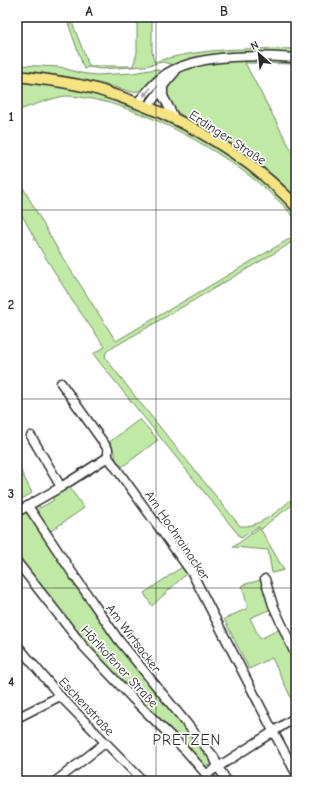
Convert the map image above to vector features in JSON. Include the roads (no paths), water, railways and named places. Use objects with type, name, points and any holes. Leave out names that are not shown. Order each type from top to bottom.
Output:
[{"type":"main road","name":"Erdinger Straße","points":[[17,76],[93,88],[148,107],[175,119],[190,126],[240,158],[272,183],[296,206]]},
{"type":"street","points":[[137,103],[157,81],[169,71],[181,66],[210,60],[239,57],[296,58]]},
{"type":"street","points":[[148,107],[171,75],[181,66]]},
{"type":"street","points":[[163,86],[163,96],[175,119]]},
{"type":"street","name":"Am Hochrainacker","points":[[61,383],[108,449],[108,456],[192,573],[296,773]]},
{"type":"street","points":[[31,436],[61,487]]},
{"type":"street","points":[[17,512],[61,487],[108,456]]},
{"type":"street","name":"Am Wirtsacker","points":[[28,506],[118,639],[214,757],[218,768],[227,781]]},
{"type":"street","name":"Hörlkofener Straße","points":[[17,562],[83,646],[209,778]]},
{"type":"street","points":[[265,579],[273,605],[296,656]]},
{"type":"street","name":"Eschenstraße","points":[[17,645],[60,696],[143,781]]},
{"type":"street","points":[[17,718],[60,696]]},
{"type":"street","points":[[209,778],[218,768],[296,717]]},
{"type":"street","points":[[56,781],[105,743]]},
{"type":"district","name":"PRETZEN","points":[[187,740]]}]
